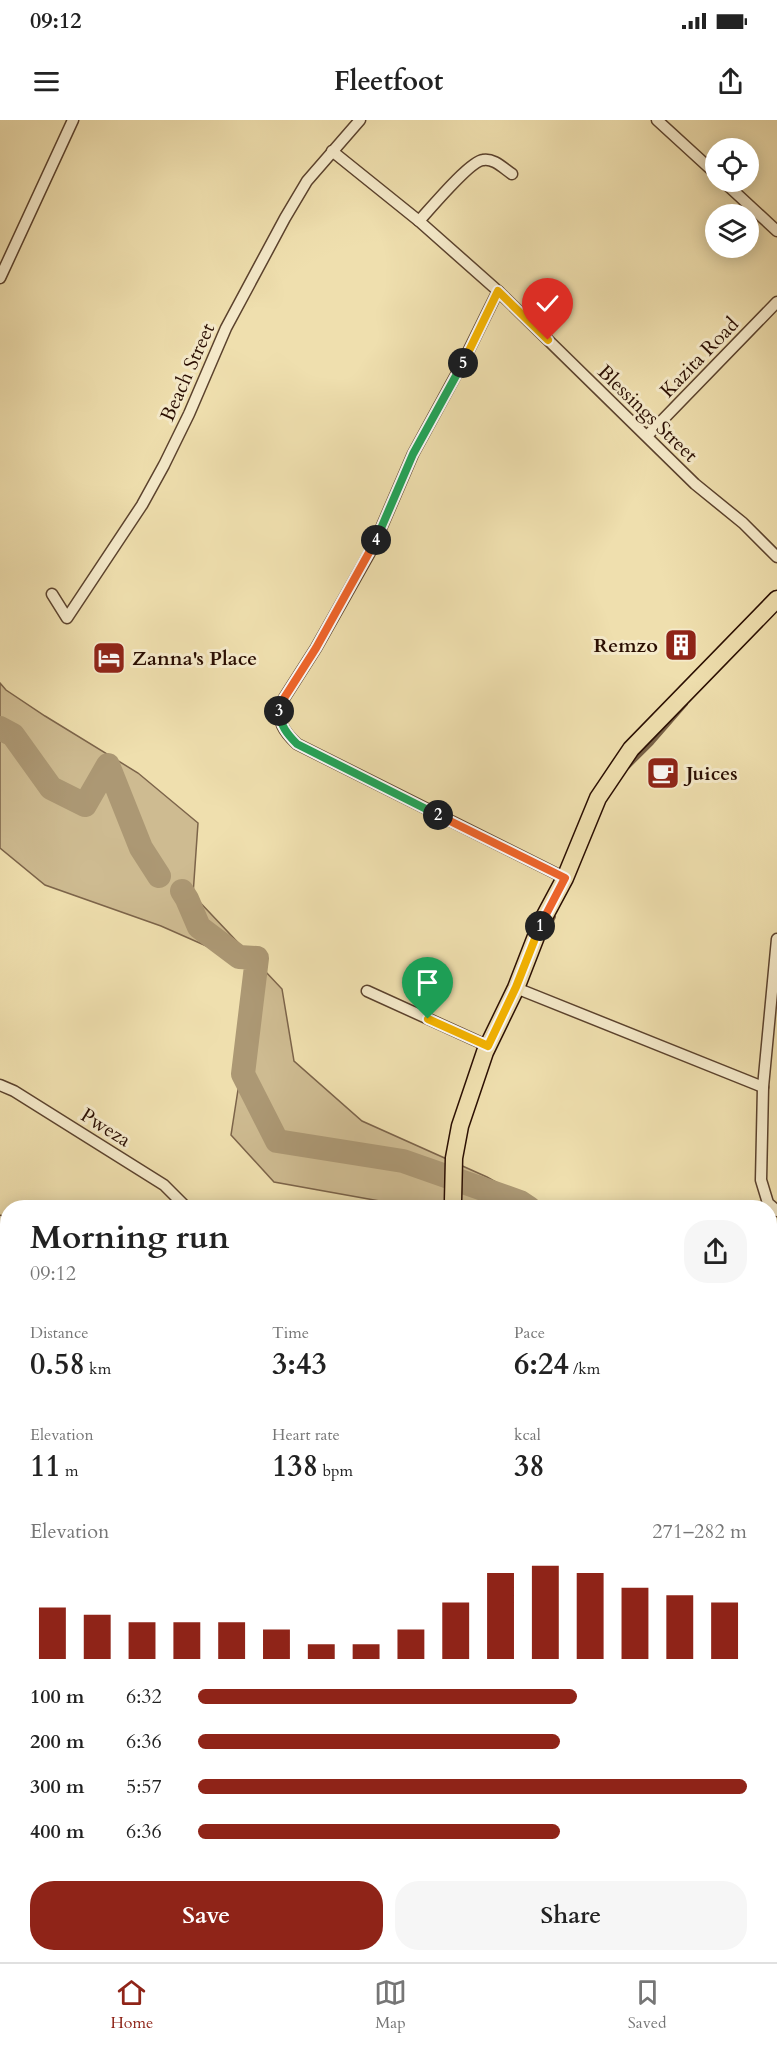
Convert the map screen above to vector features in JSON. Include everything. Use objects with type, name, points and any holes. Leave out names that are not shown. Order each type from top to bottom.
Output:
[{"type":"main road","points":[[454,1200],[454,1158],[460,1126],[488,1046],[516,987],[542,921],[565,878],[598,798],[631,749],[777,599]]},
{"type":"street","points":[[0,278],[73,120]]},
{"type":"street","name":"Beach Street","points":[[52,594],[67,618],[142,505],[164,465],[226,328],[307,181],[360,120]]},
{"type":"street","points":[[657,120],[705,164]]},
{"type":"street","name":"Blessings Street","points":[[332,151],[419,221],[498,291],[695,484],[777,557]]},
{"type":"street","points":[[419,221],[470,167],[481,160],[492,160],[512,174]]},
{"type":"street","points":[[735,192],[777,231]]},
{"type":"street","points":[[498,291],[462,364],[413,454],[373,547],[316,648],[281,703],[278,713],[285,730],[297,744],[565,878]]},
{"type":"street","name":"Kazita Road","points":[[647,436],[777,302]]},
{"type":"street","points":[[767,1200],[761,1180],[763,1087],[777,939]]},
{"type":"street","points":[[516,987],[763,1087]]},
{"type":"street","points":[[367,991],[488,1046]]},
{"type":"street","name":"Pweza","points":[[0,1085],[14,1091],[164,1185],[179,1200]]},
{"type":"shaded area","points":[[0,683],[6,690],[45,716],[138,773],[198,823],[193,895],[282,989],[294,1061],[362,1121],[487,1177],[528,1200],[374,1200],[274,1182],[231,1135],[258,974],[252,961],[220,952],[161,926],[45,885],[0,848]]},
{"type":"waterway","points":[[628,767],[686,704]]},
{"type":"waterway","points":[[0,728],[13,735],[51,788],[85,805],[108,765],[141,848],[159,876]]},
{"type":"waterway","points":[[182,891],[199,927],[239,957],[257,958],[243,1074],[277,1141],[403,1161],[514,1200]]},
{"type":"waterway","points":[[545,936],[554,917]]},
{"type":"place","name":"Remzo","points":[[681,645]]},
{"type":"place","name":"Zanna's Place","points":[[109,658]]},
{"type":"place","name":"Juices","points":[[663,773]]},
{"type":"route","points":[[428,1019],[488,1046],[516,987],[542,921],[565,878],[297,744],[281,725],[278,713],[281,703],[316,648],[373,547],[413,454],[462,364],[498,291],[548,340]]}]
